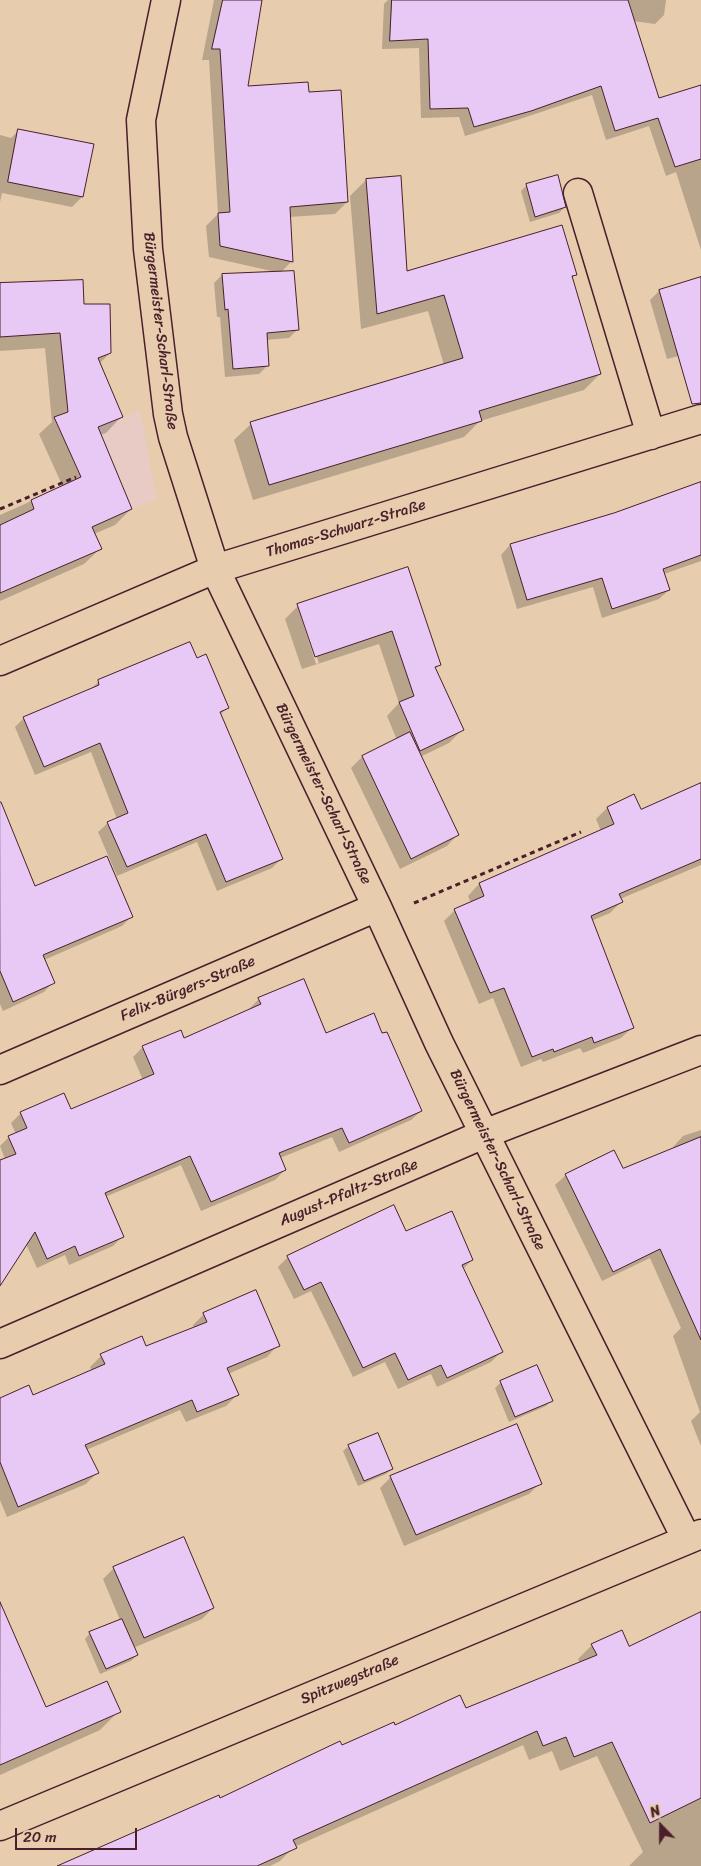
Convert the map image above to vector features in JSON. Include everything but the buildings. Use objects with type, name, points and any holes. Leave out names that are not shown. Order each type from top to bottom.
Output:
[{"type":"street","name":"Bürgermeister-Scharl-Straße","points":[[166,0],[141,120],[148,249],[173,437],[215,569],[379,912],[439,1044],[694,1537]]},
{"type":"street","points":[[578,193],[650,436]]},
{"type":"street","name":"Thomas-Schwarz-Straße","points":[[0,661],[215,569],[701,419]]},
{"type":"street","name":"Felix-Bürgers-Straße","points":[[0,1070],[379,912]]},
{"type":"street","name":"August-Pfaltz-Straße","points":[[0,1344],[484,1134],[701,1050]]},
{"type":"street","name":"Spitzwegstraße","points":[[0,1826],[694,1537]]},
{"type":"path","points":[[0,509],[76,477]]},
{"type":"path","points":[[379,912],[581,832]]},
{"type":"shaded area","points":[[140,411],[157,499],[100,523],[65,441]]}]
